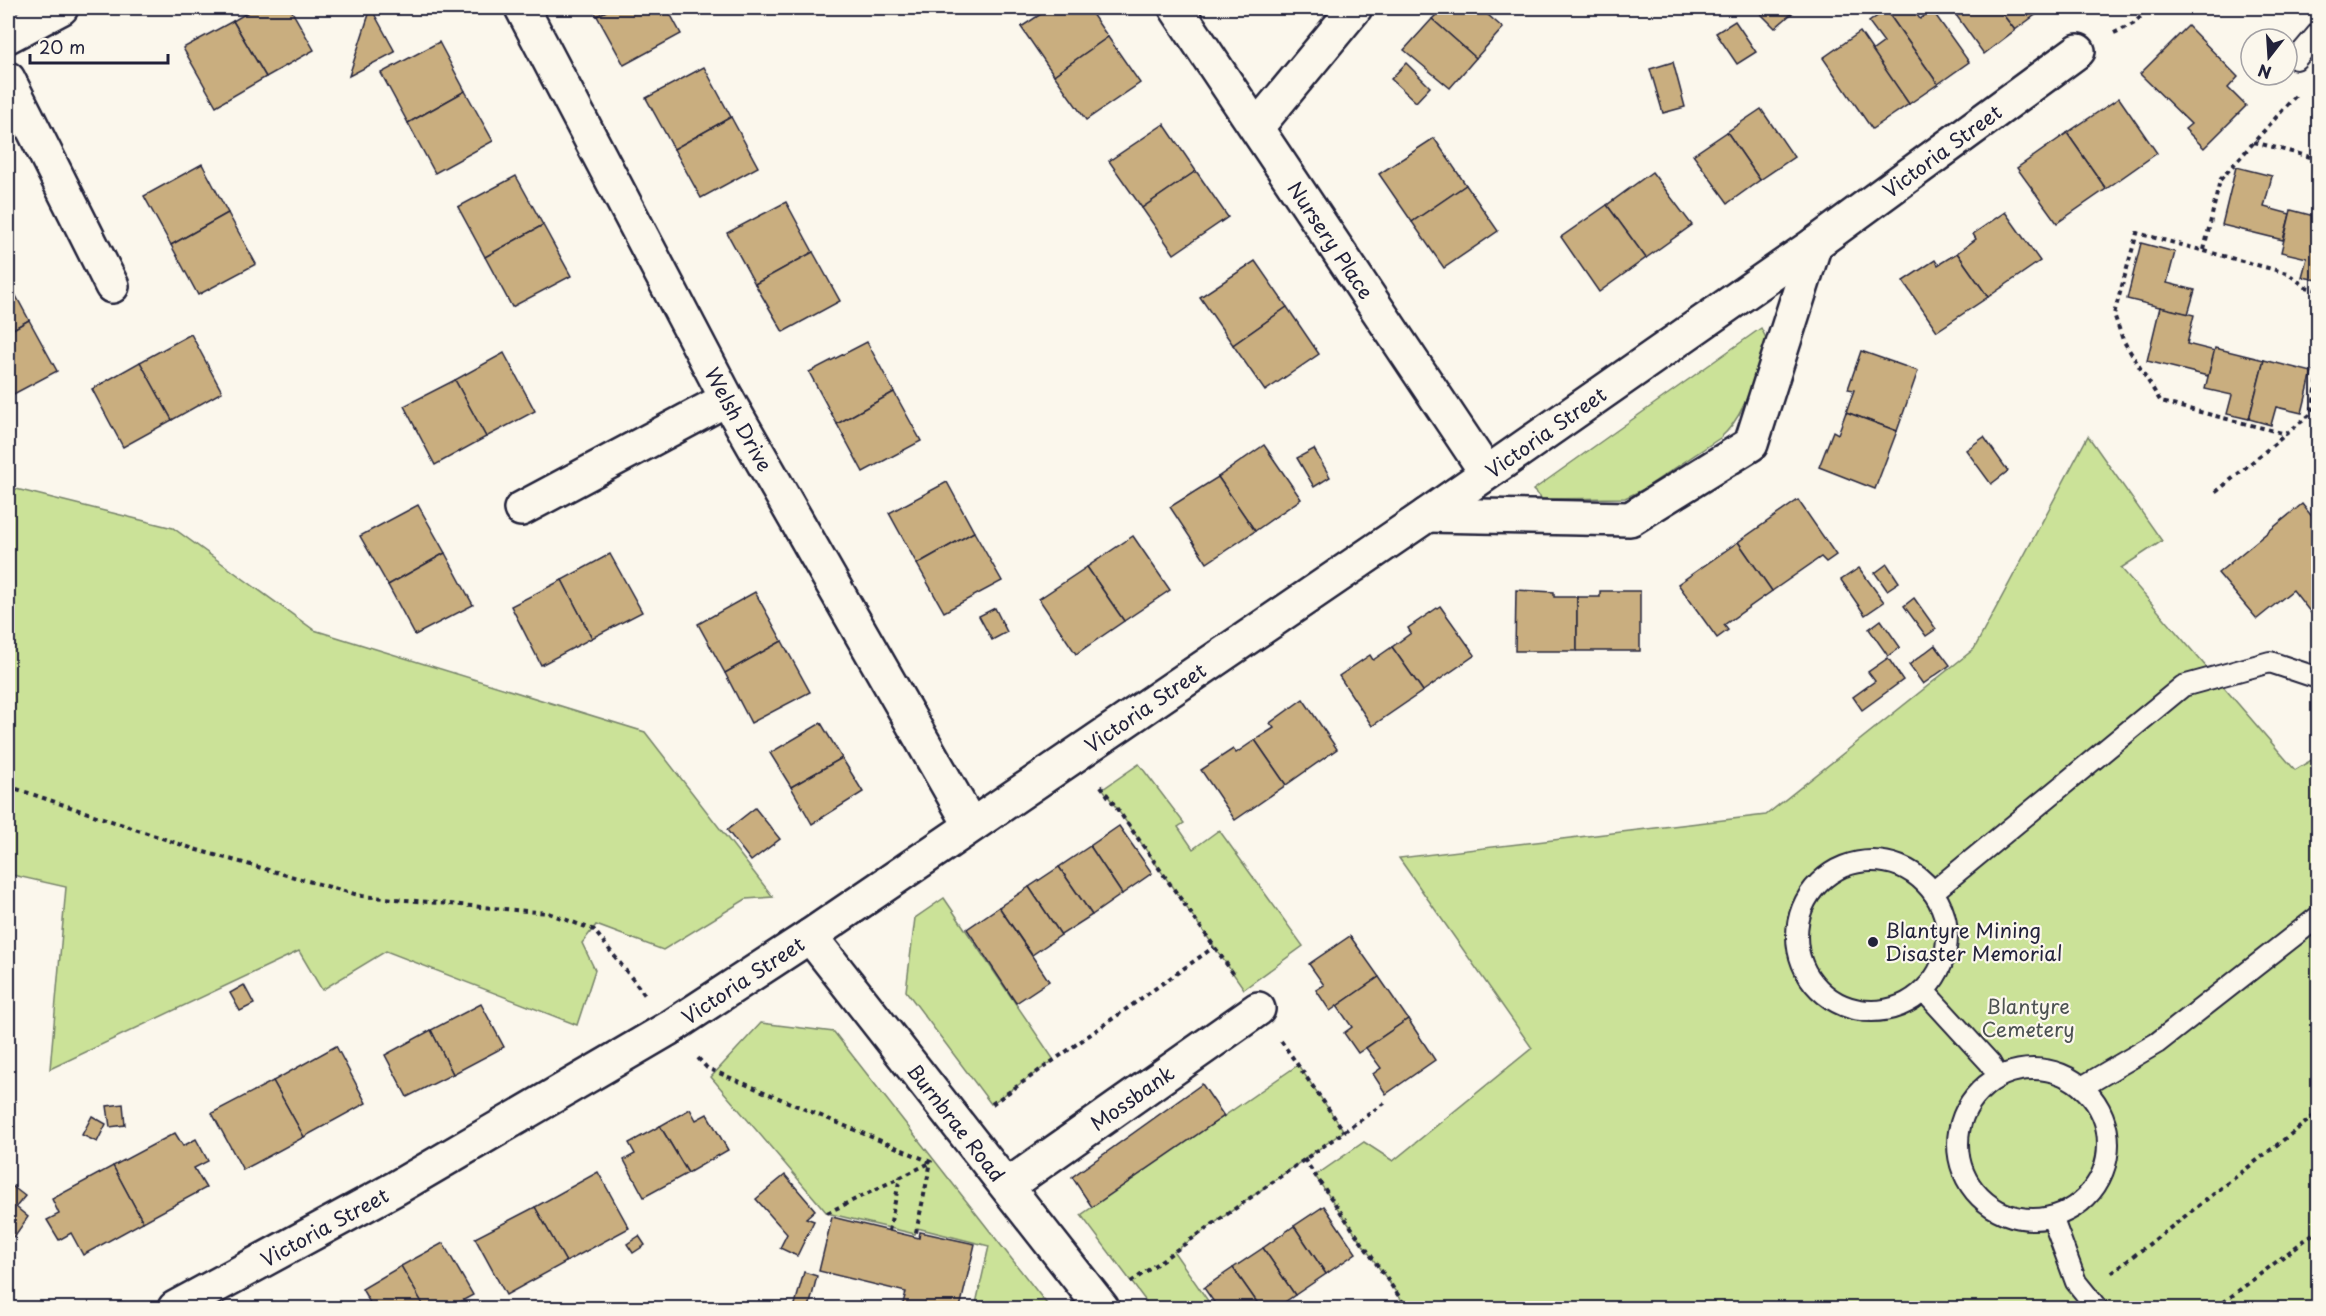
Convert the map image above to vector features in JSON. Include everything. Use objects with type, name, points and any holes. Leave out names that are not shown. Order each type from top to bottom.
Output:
[{"type":"street","points":[[8,36],[61,8]]},
{"type":"street","name":"Welsh Drive","points":[[522,8],[727,399],[970,824]]},
{"type":"street","name":"Nursery Place","points":[[1176,8],[1486,472]]},
{"type":"street","points":[[1257,127],[1355,8]]},
{"type":"street","name":"Victoria Street","points":[[175,1308],[396,1188],[671,1027],[810,936],[970,824],[1427,515],[1815,244],[2078,51]]},
{"type":"street","points":[[8,79],[112,286]]},
{"type":"street","points":[[1427,515],[1630,519],[1751,444],[1815,244]]},
{"type":"street","points":[[522,509],[727,399]]},
{"type":"street","name":"Burnbrae Road","points":[[810,936],[1100,1307]]},
{"type":"street","name":"Mossbank","points":[[1007,1186],[1258,1009]]},
{"type":"lane","points":[[2299,56],[2319,33]]},
{"type":"lane","points":[[1933,892],[2183,686],[2270,662],[2319,678]]},
{"type":"lane","points":[[1870,861],[1894,864],[1915,875],[1933,892],[1943,911],[1947,933],[1945,954],[1937,974],[1924,991],[1904,1004],[1880,1011],[1856,1010],[1834,1000],[1815,985],[1802,965],[1797,941],[1799,917],[1809,895],[1825,877],[1846,866],[1870,861]]},
{"type":"lane","points":[[2082,1087],[2157,1043],[2319,917]]},
{"type":"lane","points":[[1924,991],[1990,1063],[1998,1077]]},
{"type":"lane","points":[[2020,1069],[2042,1069],[2063,1075],[2082,1087],[2098,1104],[2106,1126],[2108,1150],[2103,1172],[2091,1192],[2074,1208],[2052,1217],[2028,1220],[2004,1214],[1983,1201],[1967,1182],[1958,1160],[1958,1135],[1965,1111],[1978,1091],[1998,1077],[2020,1069]]},
{"type":"lane","points":[[2052,1217],[2076,1282],[2091,1301]]},
{"type":"path","points":[[2204,250],[2220,180],[2305,85]]},
{"type":"path","points":[[2254,142],[2319,159]]},
{"type":"path","points":[[2286,435],[2161,402],[2123,340],[2114,314],[2137,233],[2287,273],[2306,287],[2319,290]]},
{"type":"path","points":[[2319,325],[2315,338],[2319,344]]},
{"type":"path","points":[[2216,492],[2311,414],[2319,380]]},
{"type":"path","points":[[1077,752],[1344,1131]]},
{"type":"path","points":[[8,786],[197,850],[362,896],[548,913],[594,930],[671,1027],[707,1068],[931,1162]]},
{"type":"path","points":[[827,1213],[931,1162],[1214,947]]},
{"type":"path","points":[[1100,1307],[1386,1102]]},
{"type":"path","points":[[2091,1301],[2319,1113]]},
{"type":"path","points":[[1304,1160],[1407,1308]]},
{"type":"path","points":[[915,1237],[931,1162]]},
{"type":"path","points":[[889,1231],[900,1177]]},
{"type":"path","points":[[2216,1308],[2319,1230]]},
{"type":"green space","points":[[1761,328],[1767,340],[1749,393],[1737,418],[1720,438],[1642,490],[1625,498],[1542,499],[1533,490]]},
{"type":"green space","name":"Blantyre Cemetery","points":[[2088,436],[2162,541],[2121,568],[2295,770],[2318,756],[2318,1308],[1407,1308],[1315,1176],[1364,1142],[1393,1161],[1532,1048],[1399,858],[1766,815],[1974,649]]},
{"type":"green space","points":[[8,487],[173,528],[314,630],[645,732],[773,897],[746,899],[663,950],[596,925],[582,943],[595,970],[577,1025],[386,951],[322,990],[299,951],[50,1069],[66,887],[8,874]]},
{"type":"green space","points":[[1139,764],[1184,823],[1178,827],[1193,849],[1219,830],[1303,946],[1244,989],[1103,789]]},
{"type":"green space","points":[[944,898],[1054,1060],[991,1104],[906,991],[915,918]]},
{"type":"green space","points":[[761,1023],[834,1032],[1050,1308],[975,1308],[989,1246],[917,1228],[915,1234],[827,1213],[711,1077]]},
{"type":"green space","points":[[1298,1065],[1344,1131],[1174,1252],[1213,1308],[1151,1308],[1081,1215]]},
{"type":"building","points":[[255,8],[290,8],[314,50],[266,77],[233,21]]},
{"type":"building","points":[[371,8],[395,52],[349,76]]},
{"type":"building","points":[[592,8],[612,8],[597,16]]},
{"type":"building","points":[[612,8],[667,8],[681,34],[624,65],[597,16]]},
{"type":"building","points":[[1050,8],[1088,8],[1108,37],[1054,75],[1021,27]]},
{"type":"building","points":[[1443,8],[1480,8],[1503,28],[1476,58],[1432,19]]},
{"type":"building","points":[[1755,8],[1798,8],[1775,28]]},
{"type":"building","points":[[1912,8],[1920,19],[1932,10],[1969,62],[1938,84],[1886,10]]},
{"type":"building","points":[[1951,8],[1998,8],[2015,30],[1984,54]]},
{"type":"building","points":[[1998,8],[2045,8],[2015,30]]},
{"type":"building","points":[[1886,10],[1938,84],[1909,104],[1872,51],[1884,42],[1869,22]]},
{"type":"building","points":[[1432,19],[1476,58],[1450,88],[1404,50]]},
{"type":"building","points":[[233,21],[266,77],[216,106],[183,48]]},
{"type":"building","points":[[1735,21],[1756,52],[1737,64],[1716,33]]},
{"type":"building","points":[[2188,26],[2238,77],[2228,88],[2246,106],[2204,148],[2185,129],[2191,124],[2140,74]]},
{"type":"building","points":[[1860,32],[1909,104],[1872,129],[1823,58]]},
{"type":"building","points":[[1108,37],[1140,83],[1086,120],[1054,75]]},
{"type":"building","points":[[439,42],[465,91],[408,123],[381,73]]},
{"type":"building","points":[[1673,62],[1685,107],[1663,113],[1650,69]]},
{"type":"building","points":[[1406,63],[1430,87],[1416,102],[1391,79]]},
{"type":"building","points":[[704,67],[731,117],[674,149],[646,98]]},
{"type":"building","points":[[465,91],[493,141],[435,173],[408,123]]},
{"type":"building","points":[[2119,98],[2157,153],[2106,189],[2067,133]]},
{"type":"building","points":[[1761,109],[1794,157],[1760,180],[1727,132]]},
{"type":"building","points":[[731,117],[758,167],[701,198],[674,149]]},
{"type":"building","points":[[1164,124],[1196,171],[1142,208],[1109,161]]},
{"type":"building","points":[[1727,132],[1760,180],[1728,203],[1693,155]]},
{"type":"building","points":[[2067,133],[2106,189],[2057,223],[2017,168]]},
{"type":"building","points":[[1434,138],[1466,185],[1412,222],[1379,174]]},
{"type":"building","points":[[202,164],[228,213],[171,245],[144,196]]},
{"type":"building","points":[[2236,167],[2272,176],[2264,207],[2290,214],[2283,240],[2222,225]]},
{"type":"building","points":[[1196,171],[1228,217],[1174,254],[1142,208]]},
{"type":"building","points":[[1652,172],[1692,225],[1646,258],[1607,205]]},
{"type":"building","points":[[516,176],[543,225],[485,257],[458,207]]},
{"type":"building","points":[[1466,185],[1498,231],[1444,268],[1412,222]]},
{"type":"building","points":[[786,202],[813,252],[755,284],[727,233]]},
{"type":"building","points":[[1607,205],[1646,258],[1599,292],[1561,237]]},
{"type":"building","points":[[2291,210],[2318,217],[2318,280],[2302,277],[2307,258],[2281,252]]},
{"type":"building","points":[[2005,212],[2040,261],[1988,297],[1957,253],[1976,239],[1973,234]]},
{"type":"building","points":[[228,213],[256,264],[198,295],[171,245]]},
{"type":"building","points":[[543,225],[571,276],[512,307],[485,257]]},
{"type":"building","points":[[2141,243],[2175,252],[2167,283],[2195,290],[2188,314],[2127,299]]},
{"type":"building","points":[[813,252],[840,301],[783,332],[755,284]]},
{"type":"building","points":[[1957,253],[1988,297],[1937,331],[1903,281],[1935,260],[1938,265]]},
{"type":"building","points":[[1255,261],[1287,307],[1233,345],[1200,297]]},
{"type":"building","points":[[8,281],[29,320],[8,332]]},
{"type":"building","points":[[1287,307],[1319,354],[1265,391],[1233,345]]},
{"type":"building","points":[[2160,307],[2194,315],[2187,344],[2215,351],[2208,376],[2147,361]]},
{"type":"building","points":[[29,320],[57,371],[8,397],[8,332]]},
{"type":"building","points":[[191,334],[222,392],[172,420],[140,362]]},
{"type":"building","points":[[867,342],[894,392],[837,424],[809,372]]},
{"type":"building","points":[[2215,348],[2264,360],[2249,419],[2227,414],[2232,395],[2205,389]]},
{"type":"building","points":[[1861,351],[1918,371],[1897,431],[1846,412],[1854,390],[1848,389]]},
{"type":"building","points":[[504,353],[535,411],[486,437],[455,380]]},
{"type":"building","points":[[2264,360],[2312,372],[2302,413],[2276,407],[2271,425],[2249,419]]},
{"type":"building","points":[[140,362],[172,420],[123,447],[92,389]]},
{"type":"building","points":[[455,380],[486,437],[435,465],[404,406]]},
{"type":"building","points":[[894,392],[921,441],[863,472],[837,424]]},
{"type":"building","points":[[1846,412],[1897,431],[1875,489],[1819,467],[1833,431],[1838,434]]},
{"type":"building","points":[[1984,437],[2008,471],[1991,484],[1966,450]]},
{"type":"building","points":[[1264,445],[1301,499],[1255,531],[1218,477]]},
{"type":"building","points":[[1314,449],[1330,477],[1314,487],[1297,458]]},
{"type":"building","points":[[1218,477],[1255,531],[1207,563],[1170,507]]},
{"type":"building","points":[[947,482],[974,532],[917,564],[889,513]]},
{"type":"building","points":[[1798,500],[1836,555],[1826,562],[1821,557],[1772,591],[1738,542]]},
{"type":"building","points":[[2302,504],[2318,524],[2318,622],[2293,590],[2257,619],[2218,573]]},
{"type":"building","points":[[418,505],[445,553],[388,585],[360,536]]},
{"type":"building","points":[[974,532],[1002,581],[944,612],[917,564]]},
{"type":"building","points":[[1133,536],[1170,590],[1124,621],[1087,567]]},
{"type":"building","points":[[1738,542],[1772,591],[1724,625],[1728,630],[1717,638],[1678,584]]},
{"type":"building","points":[[445,553],[473,605],[415,635],[388,585]]},
{"type":"building","points":[[610,554],[642,612],[592,638],[562,580]]},
{"type":"building","points":[[1887,564],[1899,582],[1887,590],[1875,573]]},
{"type":"building","points":[[1087,567],[1124,621],[1076,654],[1039,599]]},
{"type":"building","points":[[1859,568],[1884,602],[1865,615],[1841,580]]},
{"type":"building","points":[[562,580],[592,638],[541,665],[511,606]]},
{"type":"building","points":[[1516,590],[1554,592],[1554,597],[1577,597],[1577,651],[1515,651]]},
{"type":"building","points":[[1600,591],[1640,591],[1640,651],[1577,651],[1577,597],[1600,597]]},
{"type":"building","points":[[755,592],[782,641],[725,673],[698,624]]},
{"type":"building","points":[[1914,598],[1936,629],[1926,636],[1904,606]]},
{"type":"building","points":[[1440,606],[1475,655],[1423,691],[1392,647],[1411,633],[1408,628]]},
{"type":"building","points":[[995,608],[1007,632],[992,640],[979,616]]},
{"type":"building","points":[[1881,620],[1900,647],[1888,656],[1869,629]]},
{"type":"building","points":[[782,641],[810,692],[751,723],[725,673]]},
{"type":"building","points":[[1935,645],[1950,665],[1923,684],[1909,665]]},
{"type":"building","points":[[1392,647],[1423,691],[1372,726],[1339,676],[1370,655],[1373,660]]},
{"type":"building","points":[[1888,658],[1903,680],[1862,710],[1853,697],[1875,681],[1868,672]]},
{"type":"building","points":[[1303,699],[1337,749],[1286,785],[1255,740],[1274,728],[1270,723]]},
{"type":"building","points":[[821,723],[842,758],[791,787],[770,753]]},
{"type":"building","points":[[1255,740],[1286,785],[1235,820],[1201,770],[1233,749],[1236,753]]},
{"type":"building","points":[[842,758],[863,792],[812,824],[791,787]]},
{"type":"building","points":[[755,808],[780,839],[751,861],[727,830]]},
{"type":"building","points":[[1119,826],[1152,873],[1122,894],[1090,846]]},
{"type":"building","points":[[1090,846],[1122,894],[1092,915],[1059,867]]},
{"type":"building","points":[[1059,867],[1092,915],[1061,935],[1029,887]]},
{"type":"building","points":[[1029,887],[1061,935],[1032,955],[999,907]]},
{"type":"building","points":[[999,907],[1049,981],[1016,1003],[967,929]]},
{"type":"building","points":[[1350,936],[1379,977],[1330,1011],[1316,990],[1324,985],[1309,964]]},
{"type":"building","points":[[1379,977],[1408,1019],[1358,1053],[1344,1033],[1352,1027],[1337,1006]]},
{"type":"building","points":[[244,985],[254,1004],[240,1011],[230,993]]},
{"type":"building","points":[[481,1004],[504,1047],[453,1074],[431,1030]]},
{"type":"building","points":[[1408,1019],[1435,1060],[1386,1094],[1373,1074],[1381,1068],[1366,1048]]},
{"type":"building","points":[[431,1030],[453,1074],[407,1097],[385,1055]]},
{"type":"building","points":[[336,1046],[366,1103],[304,1137],[273,1081]]},
{"type":"building","points":[[273,1081],[304,1137],[243,1170],[212,1113]]},
{"type":"building","points":[[1202,1084],[1224,1116],[1092,1207],[1072,1177]]},
{"type":"building","points":[[123,1104],[125,1125],[110,1127],[107,1106]]},
{"type":"building","points":[[690,1109],[696,1120],[707,1114],[728,1150],[688,1173],[660,1126]]},
{"type":"building","points":[[92,1116],[106,1124],[97,1142],[82,1135]]},
{"type":"building","points":[[660,1126],[688,1173],[644,1197],[624,1160],[635,1154],[629,1143]]},
{"type":"building","points":[[175,1133],[183,1146],[196,1139],[208,1161],[194,1168],[206,1188],[143,1222],[113,1166]]},
{"type":"building","points":[[113,1166],[143,1222],[83,1255],[71,1233],[59,1240],[47,1220],[59,1214],[52,1199]]},
{"type":"building","points":[[598,1172],[629,1228],[566,1262],[535,1207]]},
{"type":"building","points":[[785,1175],[815,1210],[806,1218],[814,1221],[797,1256],[780,1248],[787,1234],[756,1199]]},
{"type":"building","points":[[8,1183],[25,1196],[16,1207],[28,1217],[14,1237],[8,1232]]},
{"type":"building","points":[[1324,1206],[1356,1253],[1326,1274],[1294,1226]]},
{"type":"building","points":[[535,1207],[566,1262],[506,1295],[475,1238]]},
{"type":"building","points":[[832,1217],[919,1238],[920,1232],[975,1244],[960,1308],[902,1307],[906,1292],[819,1271]]},
{"type":"building","points":[[1294,1226],[1326,1274],[1295,1295],[1263,1248]]},
{"type":"building","points":[[639,1236],[645,1245],[633,1253],[627,1244]]},
{"type":"building","points":[[443,1243],[473,1295],[449,1308],[425,1308],[401,1266]]},
{"type":"building","points":[[1263,1248],[1295,1295],[1276,1308],[1261,1308],[1233,1268]]},
{"type":"building","points":[[401,1266],[425,1308],[373,1308],[362,1289]]},
{"type":"building","points":[[1233,1268],[1261,1308],[1218,1308],[1204,1288]]},
{"type":"building","points":[[804,1272],[817,1276],[809,1308],[794,1308]]},
{"type":"place","name":"Blantyre Mining Disaster Memorial","points":[[1873,942]]}]
